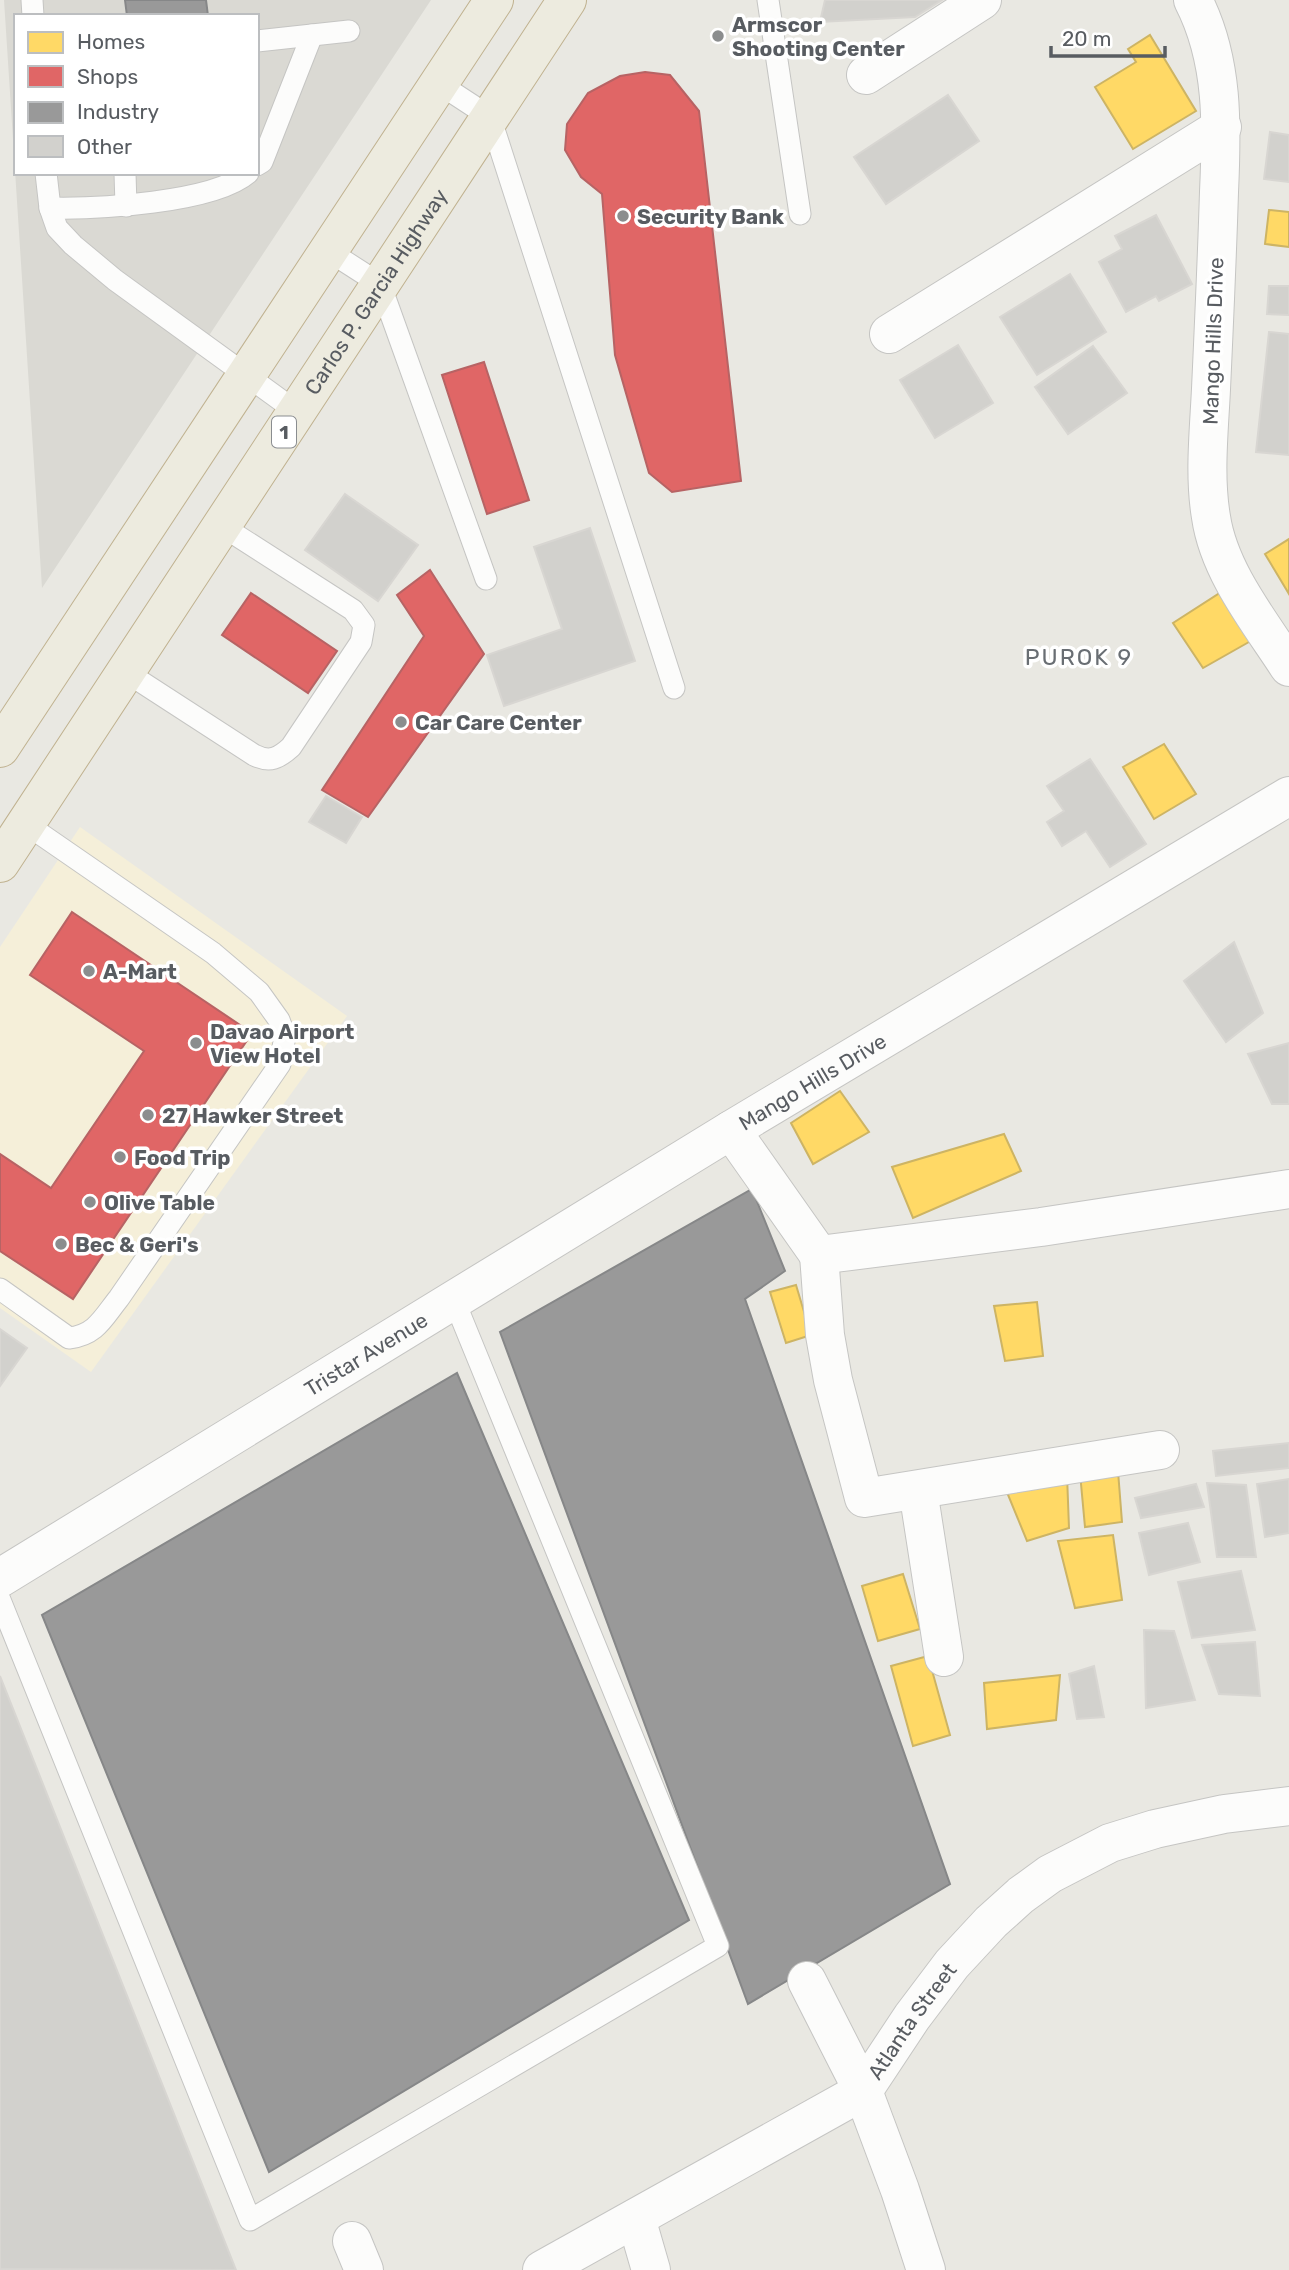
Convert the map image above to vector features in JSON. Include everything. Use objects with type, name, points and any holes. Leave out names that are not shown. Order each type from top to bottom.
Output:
[{"type":"highway","points":[[0,748],[494,0]]},
{"type":"highway","name":"Carlos P. Garcia Highway","points":[[0,863],[567,0]]},
{"type":"street","points":[[866,75],[982,0]]},
{"type":"street","name":"Mango Hills Drive","points":[[1193,0],[1203,19],[1216,68],[1222,127],[1209,452],[1210,516],[1219,546],[1240,589],[1289,667]]},
{"type":"street","points":[[889,334],[1222,127]]},
{"type":"street","name":"Mango Hills Drive","points":[[819,1255],[731,1130],[1289,796]]},
{"type":"street","name":"Tristar Avenue","points":[[0,1578],[731,1130]]},
{"type":"street","points":[[1160,1450],[864,1498],[831,1368],[825,1335],[819,1255],[1041,1227],[1289,1189]]},
{"type":"street","points":[[918,1490],[944,1657]]},
{"type":"street","name":"Atlanta Street","points":[[542,2270],[863,2091],[912,2017],[953,1964],[1042,1865],[1155,1829],[1224,1814],[1289,1806]]},
{"type":"street","points":[[807,1981],[863,2091],[926,2270]]},
{"type":"street","points":[[636,2218],[651,2270]]},
{"type":"lane","points":[[768,0],[800,214]]},
{"type":"lane","points":[[259,41],[349,31]]},
{"type":"lane","points":[[259,164],[312,36]]},
{"type":"lane","points":[[438,83],[490,117],[674,688]]},
{"type":"lane","points":[[46,175],[50,208],[57,228],[73,245],[115,280],[296,412]]},
{"type":"lane","points":[[125,175],[127,205]]},
{"type":"lane","points":[[50,208],[86,209],[127,205],[225,188],[245,175]]},
{"type":"lane","points":[[327,250],[380,284],[486,579]]},
{"type":"lane","points":[[126,672],[254,755],[272,760],[291,747],[361,642],[364,625],[353,610],[222,526]]},
{"type":"lane","points":[[0,1289],[69,1338],[80,1337],[92,1331],[119,1298],[280,1064],[285,1036],[279,1020],[259,992],[213,953],[26,824]]},
{"type":"lane","points":[[0,1600],[250,2220],[718,1946],[454,1300]]},
{"type":"shaded area","points":[[4,0],[431,0],[42,588],[15,175],[259,175],[259,14],[14,14],[14,155]]},
{"type":"shaded area","points":[[80,827],[347,1016],[91,1372],[0,1308],[0,947]]},
{"type":"building: Homes","points":[[1150,35],[1196,111],[1133,149],[1095,87],[1136,62],[1128,49]]},
{"type":"building: Homes","points":[[1269,210],[1289,212],[1289,247],[1265,244]]},
{"type":"building: Homes","points":[[1289,539],[1289,594],[1265,554]]},
{"type":"building: Homes","points":[[1226,589],[1256,638],[1203,668],[1173,623]]},
{"type":"building: Homes","points":[[1164,744],[1196,794],[1154,819],[1123,767]]},
{"type":"building: Homes","points":[[840,1091],[869,1132],[813,1164],[791,1123]]},
{"type":"building: Homes","points":[[1004,1134],[1021,1171],[913,1218],[892,1167]]},
{"type":"building: Homes","points":[[796,1285],[811,1335],[786,1343],[770,1292]]},
{"type":"building: Homes","points":[[1037,1302],[1043,1356],[1005,1361],[994,1306]]},
{"type":"building: Homes","points":[[1118,1471],[1122,1522],[1085,1527],[1080,1473]]},
{"type":"building: Homes","points":[[1067,1475],[1069,1528],[1027,1541],[1004,1485]]},
{"type":"building: Homes","points":[[1113,1535],[1122,1600],[1075,1608],[1058,1541]]},
{"type":"building: Homes","points":[[903,1574],[920,1629],[878,1641],[862,1586]]},
{"type":"building: Homes","points":[[928,1656],[950,1735],[913,1746],[891,1666]]},
{"type":"building: Homes","points":[[1060,1675],[1056,1720],[987,1729],[984,1683]]},
{"type":"building: Shops","points":[[645,72],[670,75],[699,111],[741,481],[672,492],[649,473],[615,355],[602,194],[581,177],[565,150],[567,124],[588,93],[620,76]]},
{"type":"building: Shops","points":[[484,362],[529,500],[487,514],[442,375]]},
{"type":"building: Shops","name":"Car Care Center","points":[[430,570],[484,654],[368,817],[322,790],[424,636],[397,595]]},
{"type":"building: Shops","points":[[251,593],[337,651],[308,693],[222,635]]},
{"type":"building: Shops","points":[[72,912],[252,1033],[73,1299],[0,1251],[0,1154],[51,1188],[144,1051],[30,975]]},
{"type":"building: Industry","points":[[125,0],[206,0],[208,14],[127,14]]},
{"type":"building: Industry","points":[[752,1189],[785,1271],[745,1299],[950,1884],[748,2004],[500,1332]]},
{"type":"building: Industry","points":[[457,1373],[689,1920],[269,2172],[42,1615]]},
{"type":"building: Other","points":[[825,0],[942,0],[915,17],[820,22]]},
{"type":"building: Other","points":[[948,95],[979,141],[886,204],[854,157]]},
{"type":"building: Other","points":[[1270,132],[1289,135],[1289,182],[1264,179]]},
{"type":"building: Other","points":[[1156,215],[1192,284],[1159,301],[1156,296],[1126,312],[1099,262],[1122,249],[1115,236]]},
{"type":"building: Other","points":[[1070,274],[1106,332],[1037,375],[1000,317]]},
{"type":"building: Other","points":[[1269,286],[1289,286],[1289,315],[1267,314]]},
{"type":"building: Other","points":[[1269,332],[1289,334],[1289,455],[1256,452]]},
{"type":"building: Other","points":[[958,345],[993,403],[935,438],[900,380]]},
{"type":"building: Other","points":[[1093,346],[1127,393],[1068,434],[1035,387]]},
{"type":"building: Other","points":[[345,494],[418,545],[378,601],[305,550]]},
{"type":"building: Other","points":[[590,528],[635,661],[504,706],[487,655],[562,629],[534,547]]},
{"type":"building: Other","points":[[1090,759],[1146,844],[1110,867],[1086,831],[1062,846],[1047,822],[1064,811],[1047,786]]},
{"type":"building: Other","points":[[326,796],[362,817],[346,843],[309,822]]},
{"type":"building: Other","points":[[1234,942],[1263,1013],[1226,1042],[1184,981]]},
{"type":"building: Other","points":[[1289,1043],[1289,1104],[1272,1104],[1248,1054]]},
{"type":"building: Other","points":[[0,1329],[27,1348],[0,1386]]},
{"type":"building: Other","points":[[1289,1443],[1289,1468],[1216,1476],[1213,1451]]},
{"type":"building: Other","points":[[1289,1479],[1289,1533],[1265,1537],[1257,1484]]},
{"type":"building: Other","points":[[1207,1483],[1246,1485],[1256,1557],[1217,1557]]},
{"type":"building: Other","points":[[1196,1484],[1204,1507],[1141,1518],[1135,1498]]},
{"type":"building: Other","points":[[1188,1523],[1200,1562],[1149,1575],[1139,1533]]},
{"type":"building: Other","points":[[1241,1571],[1255,1630],[1192,1638],[1178,1582]]},
{"type":"building: Other","points":[[1144,1630],[1174,1631],[1195,1700],[1146,1708]]},
{"type":"building: Other","points":[[1255,1642],[1260,1696],[1219,1694],[1202,1645]]},
{"type":"building: Other","points":[[1094,1666],[1104,1717],[1077,1719],[1069,1674]]},
{"type":"building: Other","points":[[0,1676],[236,2270],[0,2269]]},
{"type":"place","name":"Armscor Shooting Center","points":[[718,36]]},
{"type":"place","name":"Security Bank","points":[[623,216]]},
{"type":"place","name":"Car Care Center","points":[[401,722]]},
{"type":"place","name":"A-Mart","points":[[89,971]]},
{"type":"place","name":"Davao Airport View Hotel","points":[[196,1043]]},
{"type":"place","name":"27 Hawker Street","points":[[148,1115]]},
{"type":"place","name":"Food Trip","points":[[120,1157]]},
{"type":"place","name":"Olive Table","points":[[90,1202]]},
{"type":"place","name":"Bec & Geri's","points":[[61,1244]]},
{"type":"district","name":"PUROK 9","points":[[1079,657]]}]
